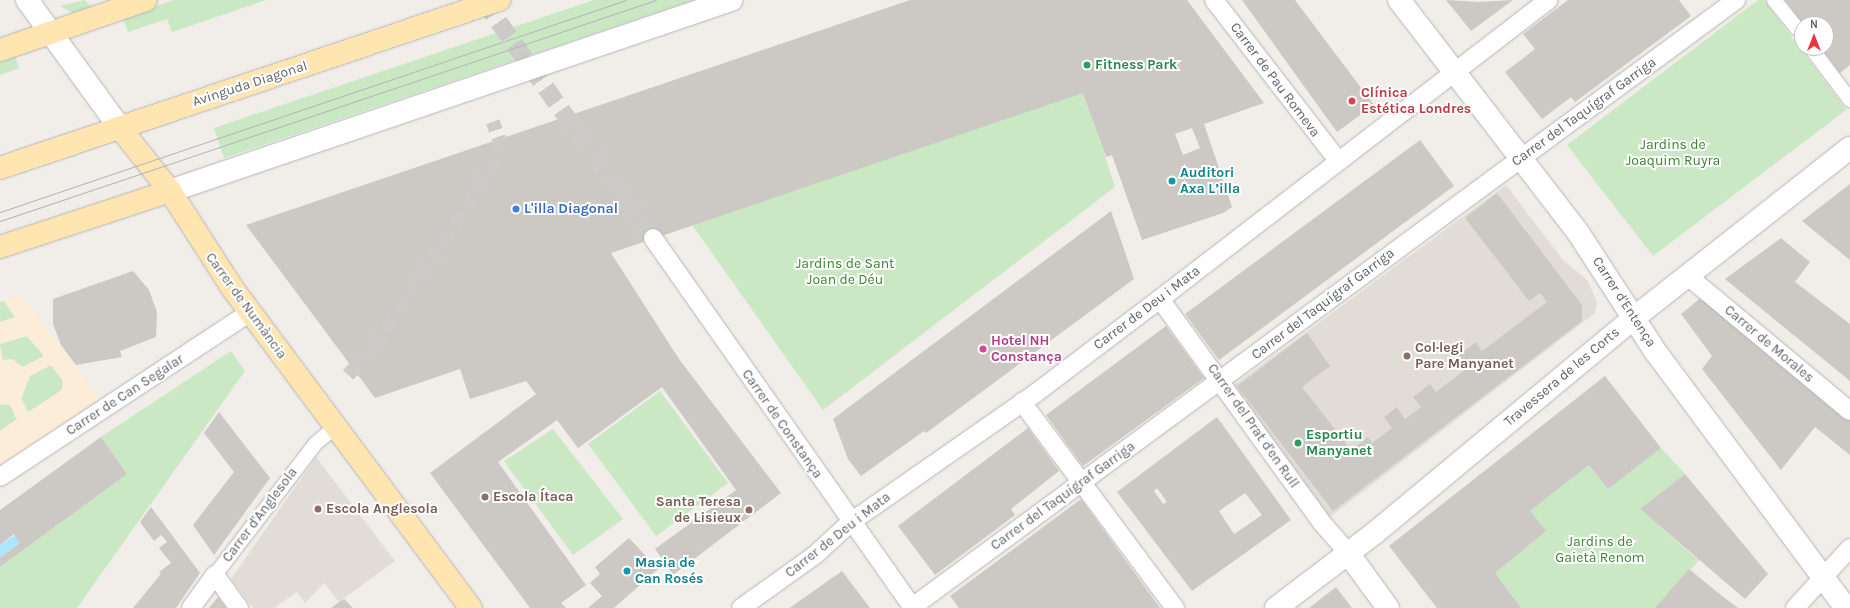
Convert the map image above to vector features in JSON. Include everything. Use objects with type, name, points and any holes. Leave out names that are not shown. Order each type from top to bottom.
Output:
[{"type":"main road","name":"Carrer de Numància","points":[[27,0],[50,35],[120,128],[170,191],[250,312],[471,608]]},
{"type":"main road","name":"Avinguda Diagonal","points":[[0,168],[499,0]]},
{"type":"main road","points":[[0,247],[170,191],[731,0]]},
{"type":"main road","name":"Carrer d'Entença","points":[[1398,0],[1523,157],[1635,317],[1659,356],[1822,578],[1846,608]]},
{"type":"main road","points":[[0,50],[50,35],[138,1]]},
{"type":"main road","name":"Travessera de les Corts","points":[[1276,608],[1348,553],[1635,317],[1689,277],[1850,148]]},
{"type":"main road","points":[[1348,553],[1388,608]]},
{"type":"street","name":"Carrer de Pau Romeva","points":[[1214,0],[1337,159]]},
{"type":"street","name":"Carrer de Deu i Mata","points":[[741,608],[821,551],[851,522],[1022,402],[1160,299],[1337,159],[1548,0]]},
{"type":"street","name":"Carrer del Taquígraf Garriga","points":[[912,608],[1736,0]]},
{"type":"street","points":[[1774,0],[1794,25]]},
{"type":"street","points":[[1817,56],[1850,100]]},
{"type":"street","name":"Carrer de Constança","points":[[654,238],[912,608]]},
{"type":"street","name":"Carrer de Morales","points":[[1689,277],[1850,411]]},
{"type":"street","name":"Carrer del Prat d'en Rull","points":[[1160,299],[1221,381],[1322,524],[1348,553]]},
{"type":"street","name":"Carrer de Can Segalar","points":[[0,477],[250,312]]},
{"type":"street","points":[[1022,402],[1083,482],[1175,608]]},
{"type":"street","name":"Carrer d'Anglesola","points":[[191,608],[314,444],[335,427]]},
{"type":"street","points":[[1795,608],[1850,548]]},
{"type":"street","points":[[215,575],[239,608]]},
{"type":"shaded area","name":"Col·legi Pare Manyanet","points":[[1506,185],[1563,260],[1587,280],[1597,302],[1595,313],[1330,517],[1233,386]]},
{"type":"shaded area","name":"Escola Anglesola","points":[[316,457],[395,561],[339,602],[324,583],[305,603],[297,592],[274,608],[253,608],[231,579]]},
{"type":"green space","points":[[85,0],[91,7],[73,13],[60,6]]},
{"type":"green space","points":[[174,0],[266,0],[172,32],[167,19],[128,32],[122,17]]},
{"type":"green space","points":[[594,0],[694,0],[224,158],[214,128]]},
{"type":"green space","name":"Jardins de Joaquim Ruyra","points":[[1758,0],[1764,0],[1794,40],[1794,56],[1806,56],[1846,110],[1653,256],[1567,145]]},
{"type":"green space","points":[[15,55],[19,68],[0,75],[0,60]]},
{"type":"green space","name":"Jardins de Sant Joan de Déu","points":[[1084,92],[1115,187],[823,410],[690,222]]},
{"type":"green space","points":[[4,301],[15,317],[0,322],[0,302]]},
{"type":"green space","points":[[27,336],[44,356],[23,367],[3,360],[0,344]]},
{"type":"green space","points":[[231,351],[245,371],[77,608],[0,608],[0,567],[127,474],[101,437]]},
{"type":"green space","points":[[51,365],[63,381],[62,390],[29,413],[21,398],[30,376]]},
{"type":"green space","points":[[660,391],[728,483],[656,536],[588,444]]},
{"type":"green space","points":[[0,404],[10,405],[17,420],[0,431]]},
{"type":"green space","points":[[553,429],[623,519],[573,555],[504,461]]},
{"type":"green space","name":"Jardins de Gaietà Renom","points":[[1661,448],[1685,474],[1640,509],[1697,559],[1702,557],[1655,608],[1521,608],[1495,573],[1514,557],[1530,511],[1589,465],[1608,489]]},
{"type":"sand","points":[[22,295],[100,400],[0,465],[0,431],[17,419],[10,405],[0,404],[0,354],[3,360],[12,359],[23,367],[44,356],[27,336],[0,344],[0,322],[15,317],[4,301],[0,302]],"holes":[[[51,365],[63,381],[62,390],[28,412],[21,399],[30,376]]]},
{"type":"water","points":[[15,535],[20,543],[0,558],[0,545]]},
{"type":"building","name":"L'illa Diagonal","points":[[910,0],[1187,0],[1264,103],[1204,124],[1232,207],[1223,213],[1142,240],[1112,155],[1106,157],[1083,93],[611,253],[679,359],[781,493],[673,575],[655,549],[736,490],[662,387],[578,448],[557,420],[498,462],[586,585],[561,603],[566,608],[530,608],[430,473],[536,394],[526,381],[470,399],[460,369],[375,398],[246,225]],"holes":[[[1192,128],[1200,148],[1183,155],[1175,134]]]},
{"type":"building","points":[[1242,0],[1295,0],[1374,105],[1337,132]]},
{"type":"building","points":[[1446,0],[1479,2],[1513,0],[1471,31]]},
{"type":"building","points":[[1568,0],[1679,0],[1691,16],[1575,102],[1571,97],[1542,119],[1505,72],[1535,49],[1523,34]]},
{"type":"building","points":[[1785,0],[1850,0],[1850,65],[1840,73],[1827,56],[1834,56],[1834,16],[1797,16]]},
{"type":"building","points":[[1420,140],[1454,186],[1219,360],[1185,314]]},
{"type":"building","points":[[1850,184],[1850,260],[1802,221]]},
{"type":"building","points":[[1497,193],[1582,305],[1582,321],[1333,511],[1237,386],[1307,333],[1330,366],[1302,387],[1351,450],[1368,437],[1372,443],[1392,428],[1384,417],[1397,407],[1405,419],[1421,407],[1413,397],[1430,384],[1436,392],[1469,367],[1459,355],[1476,342],[1482,351],[1547,302],[1540,293],[1529,301],[1465,218]]},
{"type":"building","name":"Hotel NH Constança","points":[[1111,211],[1134,279],[926,433],[924,431],[861,476],[848,459],[833,419]]},
{"type":"building","points":[[1781,238],[1810,262],[1795,282],[1850,324],[1850,381],[1725,279]]},
{"type":"building","points":[[133,271],[149,290],[157,312],[156,337],[120,351],[122,357],[76,365],[61,345],[53,324],[53,299]]},
{"type":"building","points":[[1703,296],[1850,417],[1850,455],[1815,427],[1781,470],[1702,369],[1712,356],[1681,314]]},
{"type":"building","points":[[1166,326],[1204,378],[1083,466],[1046,415]]},
{"type":"building","points":[[1605,376],[1661,448],[1608,489],[1589,465],[1530,511],[1546,531],[1495,573],[1521,608],[1437,608],[1389,546]]},
{"type":"building","points":[[219,412],[270,478],[214,555],[193,525],[234,472],[204,433]]},
{"type":"building","points":[[1217,417],[1291,520],[1192,591],[1117,492]],"holes":[[[1157,488],[1167,502],[1163,504],[1154,491]],[[1245,493],[1262,515],[1234,534],[1219,511]]]},
{"type":"building","points":[[1028,428],[1059,471],[1011,509],[1015,515],[935,575],[898,526]]},
{"type":"building","points":[[101,437],[127,474],[0,567],[0,558],[20,543],[14,534],[0,545],[0,510]]},
{"type":"building","points":[[1685,474],[1768,574],[1745,599],[1640,509]]},
{"type":"building","points":[[1081,499],[1160,608],[959,608],[950,596]]},
{"type":"building","points":[[151,507],[200,573],[176,608],[133,608],[161,574],[159,572],[171,563],[159,548],[167,542],[161,535],[154,541],[140,522]]},
{"type":"building","name":"Masia de Can Rosés","points":[[629,538],[658,569],[614,608],[588,608],[602,596],[590,583],[600,574],[595,567]]},
{"type":"building","points":[[1689,569],[1722,596],[1738,608],[1655,608]]},
{"type":"building","points":[[842,571],[870,608],[790,608],[791,607]]},
{"type":"building","points":[[1336,587],[1352,608],[1309,608]]},
{"type":"building","points":[[218,597],[226,608],[209,608]]},
{"type":"building","points":[[344,599],[353,608],[331,608],[339,602]]},
{"type":"tunnel","points":[[483,0],[653,238]]},
{"type":"tunnel","points":[[348,375],[374,348],[503,150],[493,122]]},
{"type":"tram line","points":[[0,212],[626,0]]},
{"type":"tram line","points":[[0,221],[656,0]]},
{"type":"place","name":"Fitness Park","points":[[1087,65]]},
{"type":"place","name":"Clínica Estética Londres","points":[[1352,101]]},
{"type":"place","name":"Auditori Axa L’illa","points":[[1172,181]]},
{"type":"place","name":"L'illa Diagonal","points":[[516,209]]},
{"type":"place","name":"Hotel NH Constança","points":[[983,349]]},
{"type":"place","name":"Col·legi Pare Manyanet","points":[[1407,356]]},
{"type":"place","name":"Esportiu Manyanet","points":[[1298,443]]},
{"type":"place","name":"Escola Ítaca","points":[[485,497]]},
{"type":"place","name":"Escola Anglesola","points":[[318,509]]},
{"type":"place","name":"Santa Teresa de Lisieux","points":[[749,510]]},
{"type":"place","name":"Masia de Can Rosés","points":[[627,571]]}]
